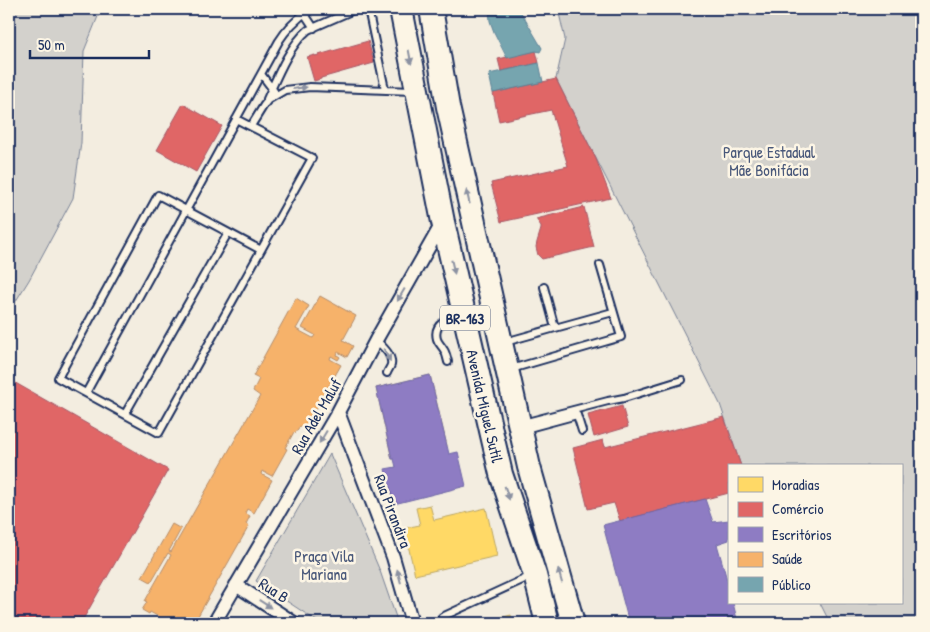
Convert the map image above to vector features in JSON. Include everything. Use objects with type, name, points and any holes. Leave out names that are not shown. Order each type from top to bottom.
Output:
[{"type":"highway","name":"Avenida Miguel Sutil","points":[[401,9],[443,222],[501,474],[535,575],[547,623]]},
{"type":"highway","name":"Avenida Miguel Sutil","points":[[431,9],[448,107],[520,427],[573,623]]},
{"type":"street","name":"Rua Adel Maluf","points":[[214,623],[338,412],[376,340],[443,222]]},
{"type":"street","name":"Rua Pirandira","points":[[338,412],[394,557],[412,623]]},
{"type":"street","name":"Rua B","points":[[236,585],[294,623]]},
{"type":"lane","points":[[251,126],[264,105],[296,42],[308,30],[356,9]]},
{"type":"lane","points":[[368,9],[385,90]]},
{"type":"lane","points":[[86,393],[260,74],[285,32],[307,11],[314,28]]},
{"type":"lane","points":[[260,74],[277,94]]},
{"type":"lane","points":[[264,105],[268,100],[285,90],[310,87],[416,91]]},
{"type":"lane","points":[[236,119],[312,158],[160,433],[58,378],[158,195],[261,250]]},
{"type":"lane","points":[[125,414],[228,233]]},
{"type":"lane","points":[[508,370],[621,337],[600,265]]},
{"type":"lane","points":[[544,287],[555,328]]},
{"type":"lane","points":[[501,343],[613,312]]},
{"type":"lane","points":[[448,362],[445,351],[437,340],[438,328],[445,320],[457,318],[466,320]]},
{"type":"lane","points":[[376,340],[390,358],[391,364],[387,373]]},
{"type":"lane","points":[[520,427],[682,380]]},
{"type":"lane","points":[[520,427],[577,415],[582,431]]},
{"type":"lane","points":[[445,623],[442,617],[535,575]]},
{"type":"green space","points":[[9,9],[101,9],[84,51],[81,143],[73,198],[29,280],[9,312]]},
{"type":"green space","name":"Parque Estadual Mãe Bonifácia","points":[[558,9],[921,9],[921,623],[802,623],[827,617],[820,604],[902,604],[902,464],[740,464],[720,404],[556,79],[565,39]]},
{"type":"green space","name":"Praça Vila Mariana","points":[[330,454],[380,571],[398,623],[320,623],[256,581]]},
{"type":"building: Moradias","points":[[430,375],[447,446],[392,459],[376,388]]},
{"type":"building: Moradias","points":[[430,505],[434,520],[486,508],[497,556],[415,575],[404,528],[420,525],[416,508]]},
{"type":"building: Moradias","points":[[511,615],[513,623],[481,623]]},
{"type":"building: Comércio","points":[[368,41],[374,63],[314,81],[307,57]]},
{"type":"building: Comércio","points":[[536,51],[539,63],[501,71],[498,59]]},
{"type":"building: Comércio","points":[[556,79],[596,159],[611,198],[501,222],[491,183],[568,166],[551,110],[499,121],[493,93]]},
{"type":"building: Comércio","points":[[183,104],[222,126],[196,172],[157,150]]},
{"type":"building: Comércio","points":[[584,207],[594,247],[542,259],[538,255],[536,247],[541,226],[536,219]]},
{"type":"building: Comércio","points":[[12,381],[168,470],[81,623],[9,623],[9,387]]},
{"type":"building: Comércio","points":[[622,406],[628,427],[594,437],[588,415]]},
{"type":"building: Comércio","points":[[724,417],[740,464],[728,464],[728,493],[620,521],[614,503],[588,509],[573,448],[603,440],[605,447]]},
{"type":"building: Escritórios","points":[[430,375],[449,454],[458,452],[466,486],[394,504],[385,469],[396,467],[394,459],[392,459],[376,388]]},
{"type":"building: Escritórios","points":[[705,499],[713,522],[728,520],[728,540],[717,544],[728,583],[728,604],[733,604],[738,623],[629,623],[603,525]]},
{"type":"building: Saúde","points":[[320,296],[356,316],[343,340],[353,346],[347,357],[338,352],[337,355],[340,357],[338,360],[331,356],[330,359],[341,365],[305,428],[300,426],[294,432],[272,476],[262,471],[261,474],[272,480],[254,513],[247,509],[245,513],[250,516],[246,524],[249,526],[194,623],[170,623],[150,612],[149,614],[142,610],[147,602],[145,601],[171,555],[168,553],[151,582],[142,577],[172,524],[181,529],[169,551],[171,552],[260,396],[253,391],[259,379],[253,376],[296,298],[309,306],[296,329],[313,338],[315,335],[302,328]]},
{"type":"building: Público","points":[[489,9],[519,9],[542,48],[540,52],[536,51],[507,58],[494,32],[490,21]]},
{"type":"building: Público","points":[[539,63],[543,82],[493,93],[489,74]]}]
